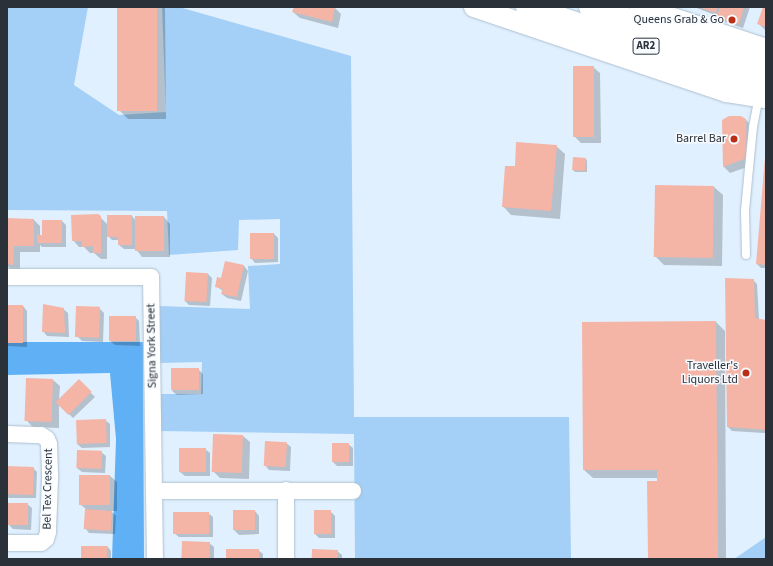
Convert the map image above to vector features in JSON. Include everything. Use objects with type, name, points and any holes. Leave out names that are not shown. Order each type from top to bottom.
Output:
[{"type":"main road","name":"AR2","points":[[527,7],[764,93]]},
{"type":"main road","name":"AR2","points":[[590,7],[766,65]]},
{"type":"street","points":[[474,7],[727,92],[764,93]]},
{"type":"street","points":[[640,7],[766,49]]},
{"type":"street","name":"Signa York Street","points":[[7,277],[151,277],[155,559]]},
{"type":"street","name":"Bel Tex Crescent","points":[[7,434],[41,435],[47,439],[49,444],[50,479],[48,532],[46,539],[41,543],[7,543]]},
{"type":"street","points":[[286,490],[286,559]]},
{"type":"street","points":[[154,491],[353,491]]},
{"type":"lane","points":[[746,255],[745,211],[753,127],[764,93]]},
{"type":"shaded area","points":[[7,7],[88,7],[74,85],[119,115],[166,112],[162,7],[179,7],[351,56],[354,417],[569,417],[571,559],[355,559],[354,434],[159,431],[159,394],[201,394],[202,362],[158,363],[158,306],[250,309],[248,266],[280,264],[280,219],[239,220],[238,250],[169,255],[167,211],[7,210]]},
{"type":"shaded area","points":[[766,537],[766,559],[734,559]]},
{"type":"water","points":[[7,342],[143,342],[144,559],[112,559],[116,439],[110,373],[7,375]]},
{"type":"building","points":[[117,7],[157,7],[157,111],[117,111]]},
{"type":"building","points":[[294,7],[335,7],[332,22],[292,12]]},
{"type":"building","points":[[698,7],[717,7],[716,13]]},
{"type":"building","points":[[720,7],[744,7],[739,24],[717,17]]},
{"type":"building","points":[[763,7],[766,7],[766,27],[757,24]]},
{"type":"building","points":[[573,66],[594,66],[594,137],[573,137]]},
{"type":"building","name":"Barrel Bar","points":[[729,116],[741,116],[746,119],[747,158],[723,167],[722,120]]},
{"type":"building","points":[[516,142],[557,145],[551,211],[502,207],[505,166],[515,166]]},
{"type":"building","points":[[573,157],[586,158],[585,171],[572,170]]},
{"type":"building","points":[[765,157],[766,265],[756,264]]},
{"type":"building","points":[[655,185],[714,186],[713,258],[654,257]]},
{"type":"building","points":[[98,214],[101,216],[101,253],[93,253],[93,246],[82,247],[82,241],[72,241],[71,215]]},
{"type":"building","points":[[107,215],[132,215],[132,245],[118,245],[118,237],[107,237]]},
{"type":"building","points":[[135,216],[164,216],[164,251],[135,251]]},
{"type":"building","points":[[7,218],[34,219],[34,246],[14,246],[13,265],[7,264]]},
{"type":"building","points":[[42,220],[62,220],[62,243],[37,243],[37,235],[42,235]]},
{"type":"building","points":[[250,233],[274,233],[274,259],[250,259]]},
{"type":"building","points":[[225,261],[244,265],[237,297],[221,294],[223,289],[215,287],[217,277],[221,278]]},
{"type":"building","points":[[186,272],[208,273],[206,302],[184,301]]},
{"type":"building","name":"Traveller's Liquors Ltd","points":[[725,278],[754,279],[755,318],[766,320],[766,430],[727,427]]},
{"type":"building","points":[[43,304],[64,308],[65,333],[42,332]]},
{"type":"building","points":[[7,305],[23,305],[23,343],[7,343]]},
{"type":"building","points":[[76,306],[100,307],[99,338],[75,337]]},
{"type":"building","points":[[109,316],[136,316],[136,341],[109,341]]},
{"type":"building","points":[[716,321],[718,559],[648,559],[647,481],[657,481],[657,470],[583,470],[582,322]]},
{"type":"building","points":[[171,368],[199,368],[199,390],[171,390]]},
{"type":"building","points":[[26,378],[53,379],[51,422],[24,421]]},
{"type":"building","points":[[79,379],[92,392],[68,415],[56,402]]},
{"type":"building","points":[[106,419],[107,443],[77,444],[76,420]]},
{"type":"building","points":[[213,434],[243,435],[242,473],[212,472]]},
{"type":"building","points":[[265,441],[287,442],[286,467],[264,466]]},
{"type":"building","points":[[332,443],[349,443],[349,462],[332,462]]},
{"type":"building","points":[[179,448],[206,448],[206,472],[179,472]]},
{"type":"building","points":[[77,450],[102,451],[101,469],[76,468]]},
{"type":"building","points":[[7,466],[34,467],[33,495],[7,494]]},
{"type":"building","points":[[79,475],[110,475],[110,505],[79,505]]},
{"type":"building","points":[[8,503],[28,503],[28,525],[8,525]]},
{"type":"building","points":[[85,509],[112,511],[111,531],[84,529]]},
{"type":"building","points":[[233,510],[255,510],[255,530],[233,530]]},
{"type":"building","points":[[314,510],[331,510],[331,534],[314,534]]},
{"type":"building","points":[[173,512],[209,512],[209,534],[173,534]]},
{"type":"building","points":[[182,541],[210,542],[209,559],[181,559]]},
{"type":"building","points":[[81,546],[107,546],[107,559],[81,559]]},
{"type":"building","points":[[226,549],[259,549],[259,559],[226,559]]},
{"type":"building","points":[[312,549],[338,550],[338,559],[312,559]]},
{"type":"place","name":"Queens Grab & Go","points":[[732,20]]},
{"type":"place","name":"Barrel Bar","points":[[734,139]]},
{"type":"place","name":"Traveller's Liquors Ltd","points":[[746,373]]}]
